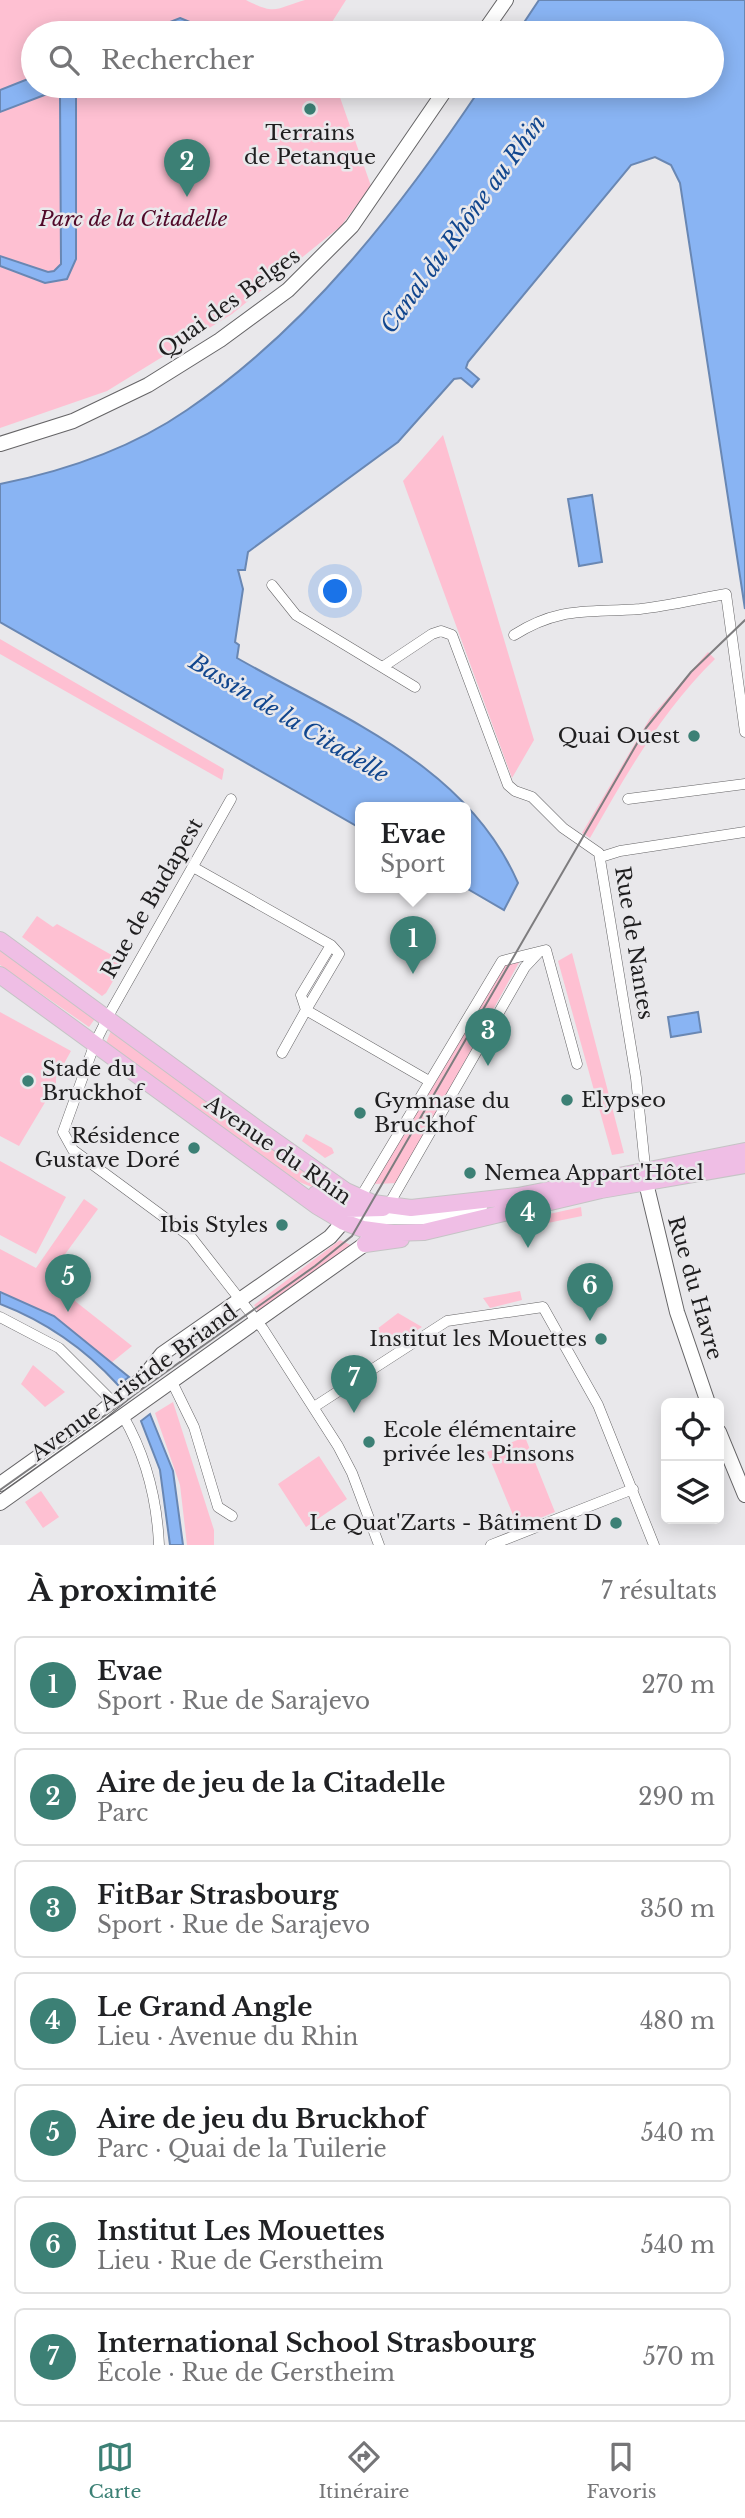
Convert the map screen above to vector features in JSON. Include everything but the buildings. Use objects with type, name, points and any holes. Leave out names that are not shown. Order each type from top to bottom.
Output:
[{"type":"main road","points":[[491,21],[506,0]]},
{"type":"main road","name":"Quai des Belges","points":[[0,444],[73,421],[148,385],[220,340],[288,290],[324,258],[352,226],[440,98]]},
{"type":"main road","name":"Avenue du Rhin","points":[[0,940],[266,1135],[352,1210],[376,1224],[432,1207],[745,1165]]},
{"type":"main road","name":"Avenue du Rhin","points":[[0,975],[278,1178],[352,1210],[376,1224],[424,1232],[601,1190],[745,1151]]},
{"type":"main road","name":"Rue du Havre","points":[[646,1177],[677,1312],[706,1398]]},
{"type":"main road","name":"Avenue Aristide Briand","points":[[0,1484],[142,1379],[162,1354],[330,1237],[352,1210]]},
{"type":"main road","name":"Avenue Aristide Briand","points":[[0,1503],[257,1321],[376,1224]]},
{"type":"main road","points":[[113,1402],[123,1416]]},
{"type":"main road","points":[[724,1444],[745,1495]]},
{"type":"street","points":[[272,585],[296,615],[415,687]]},
{"type":"street","points":[[514,635],[540,619],[564,613],[642,608],[726,594],[745,732]]},
{"type":"street","name":"Rue de Nantes","points":[[383,666],[432,634],[441,631],[452,635],[508,785],[532,797],[563,828],[594,846],[601,857],[636,1078],[646,1177]]},
{"type":"street","points":[[628,799],[745,784]]},
{"type":"street","name":"Rue de Budapest","points":[[107,1018],[231,799]]},
{"type":"street","points":[[601,857],[620,851],[745,832]]},
{"type":"street","points":[[193,867],[331,945],[301,995],[306,1010],[429,1081]]},
{"type":"street","points":[[543,951],[577,1063]]},
{"type":"street","points":[[352,1210],[497,966],[508,958],[543,951]]},
{"type":"street","points":[[376,1224],[525,967],[543,951]]},
{"type":"street","points":[[282,1053],[306,1010]]},
{"type":"street","points":[[107,1018],[64,1122],[65,1139],[73,1150],[191,1237],[241,1299]]},
{"type":"street","name":"Avenue Aristide Briand","points":[[241,1299],[257,1321]]},
{"type":"street","points":[[314,1407],[447,1321],[543,1307],[598,1405],[654,1545]]},
{"type":"street","points":[[0,1317],[59,1348],[113,1402]]},
{"type":"street","points":[[257,1321],[314,1407],[352,1473],[379,1545]]},
{"type":"street","points":[[172,1382],[194,1427],[218,1507],[232,1516]]},
{"type":"street","points":[[123,1416],[145,1464],[154,1497],[159,1545]]},
{"type":"street","points":[[491,1545],[633,1489]]},
{"type":"green space","name":"Parc de la Citadelle","points":[[0,0],[246,0],[264,8],[276,9],[305,0],[346,0],[333,21],[21,21],[21,98],[340,98],[371,186],[341,226],[232,314],[107,391],[0,428]]},
{"type":"green space","points":[[443,435],[534,740],[512,778],[403,481]]},
{"type":"green space","points":[[0,639],[224,769],[222,780],[0,654]]},
{"type":"green space","points":[[708,652],[715,659],[662,721],[590,838],[582,833],[650,718]]},
{"type":"green space","points":[[37,916],[53,927],[57,924],[124,962],[106,993],[102,996],[22,937]]},
{"type":"green space","points":[[0,945],[97,1016],[89,1027],[0,965]]},
{"type":"green space","points":[[572,953],[624,1153],[612,1155],[558,961]]},
{"type":"green space","points":[[522,957],[398,1183],[374,1184],[502,964]]},
{"type":"green space","name":"Stade du Bruckhof","points":[[0,1012],[71,1051],[56,1078],[56,1084],[19,1146],[0,1136]]},
{"type":"green space","points":[[111,1031],[343,1196],[347,1202],[283,1175],[105,1045]]},
{"type":"green space","points":[[306,1134],[332,1148],[334,1153],[325,1158],[302,1141]]},
{"type":"green space","points":[[0,1161],[66,1197],[36,1254],[0,1235]]},
{"type":"green space","points":[[84,1199],[98,1209],[47,1279],[132,1346],[111,1363],[54,1316],[0,1292],[0,1249],[36,1268]]},
{"type":"green space","points":[[581,1207],[582,1216],[528,1227],[527,1224],[519,1226],[517,1221]]},
{"type":"green space","points":[[340,1240],[353,1246],[262,1317],[254,1305]]},
{"type":"green space","points":[[520,1291],[522,1300],[490,1308],[483,1298]]},
{"type":"green space","points":[[398,1313],[422,1327],[389,1347],[377,1329]]},
{"type":"green space","points":[[33,1365],[65,1392],[45,1407],[21,1384]]},
{"type":"green space","points":[[173,1402],[214,1530],[214,1545],[187,1545],[180,1485],[155,1413]]},
{"type":"green space","points":[[525,1437],[555,1512],[518,1527],[487,1452]]},
{"type":"green space","points":[[319,1456],[347,1499],[306,1527],[278,1484]]},
{"type":"green space","points":[[41,1491],[59,1517],[43,1528],[25,1502]]},
{"type":"water","points":[[539,0],[745,0],[745,609],[680,183],[671,165],[655,157],[631,165],[468,362],[466,368],[479,379],[472,387],[461,378],[454,379],[398,442],[248,552],[245,570],[238,570],[243,589],[235,642],[239,645],[237,658],[359,724],[434,776],[463,802],[355,802],[355,825],[0,622],[0,484],[73,465],[121,447],[166,424],[231,377],[273,342],[350,262],[419,176],[474,98],[724,98],[724,21],[525,21]]},
{"type":"water","points":[[21,82],[21,98],[37,98],[0,112],[0,90]]},
{"type":"water","points":[[60,98],[76,98],[76,259],[67,279],[45,283],[0,266],[0,256],[48,272],[54,271],[61,264]]},
{"type":"water","points":[[592,495],[602,562],[579,566],[568,499]]},
{"type":"water","points":[[471,811],[496,842],[518,883],[504,910],[471,891]]},
{"type":"water","points":[[698,1012],[701,1032],[671,1037],[668,1017]]},
{"type":"water","points":[[0,1292],[54,1316],[129,1377],[118,1385],[92,1359],[64,1337],[0,1304]]},
{"type":"water","points":[[150,1414],[173,1471],[183,1545],[170,1545],[160,1470],[141,1421]]},
{"type":"tram line","points":[[0,1490],[315,1266],[352,1236],[646,728],[691,672],[745,620]]},
{"type":"place","name":"Terrains de Petanque","points":[[310,109]]},
{"type":"place","name":"Aire de jeu de la Citadelle","points":[[187,197]]},
{"type":"place","name":"Quai Ouest","points":[[694,736]]},
{"type":"place","name":"Evae","points":[[413,974]]},
{"type":"place","name":"FitBar Strasbourg","points":[[488,1066]]},
{"type":"place","name":"Stade du Bruckhof","points":[[28,1081]]},
{"type":"place","name":"Elypseo","points":[[567,1100]]},
{"type":"place","name":"Gymnase du Bruckhof","points":[[360,1113]]},
{"type":"place","name":"Résidence Gustave Doré","points":[[194,1148]]},
{"type":"place","name":"Nemea Appart'Hôtel","points":[[470,1173]]},
{"type":"place","name":"Ibis Styles","points":[[282,1225]]},
{"type":"place","name":"Le Grand Angle","points":[[528,1248]]},
{"type":"place","name":"Aire de jeu du Bruckhof","points":[[68,1312]]},
{"type":"place","name":"Institut Les Mouettes","points":[[590,1321]]},
{"type":"place","name":"Institut les Mouettes","points":[[601,1339]]},
{"type":"place","name":"International School Strasbourg","points":[[354,1413]]},
{"type":"place","name":"Ecole élémentaire privée les Pinsons","points":[[369,1442]]},
{"type":"place","name":"Le Quat'Zarts - Bâtiment D","points":[[616,1523]]},
{"type":"water label","name":"Canal du Rhône au Rhin","points":[[463,224]]},
{"type":"water label","name":"Bassin de la Citadelle","points":[[289,718]]}]
